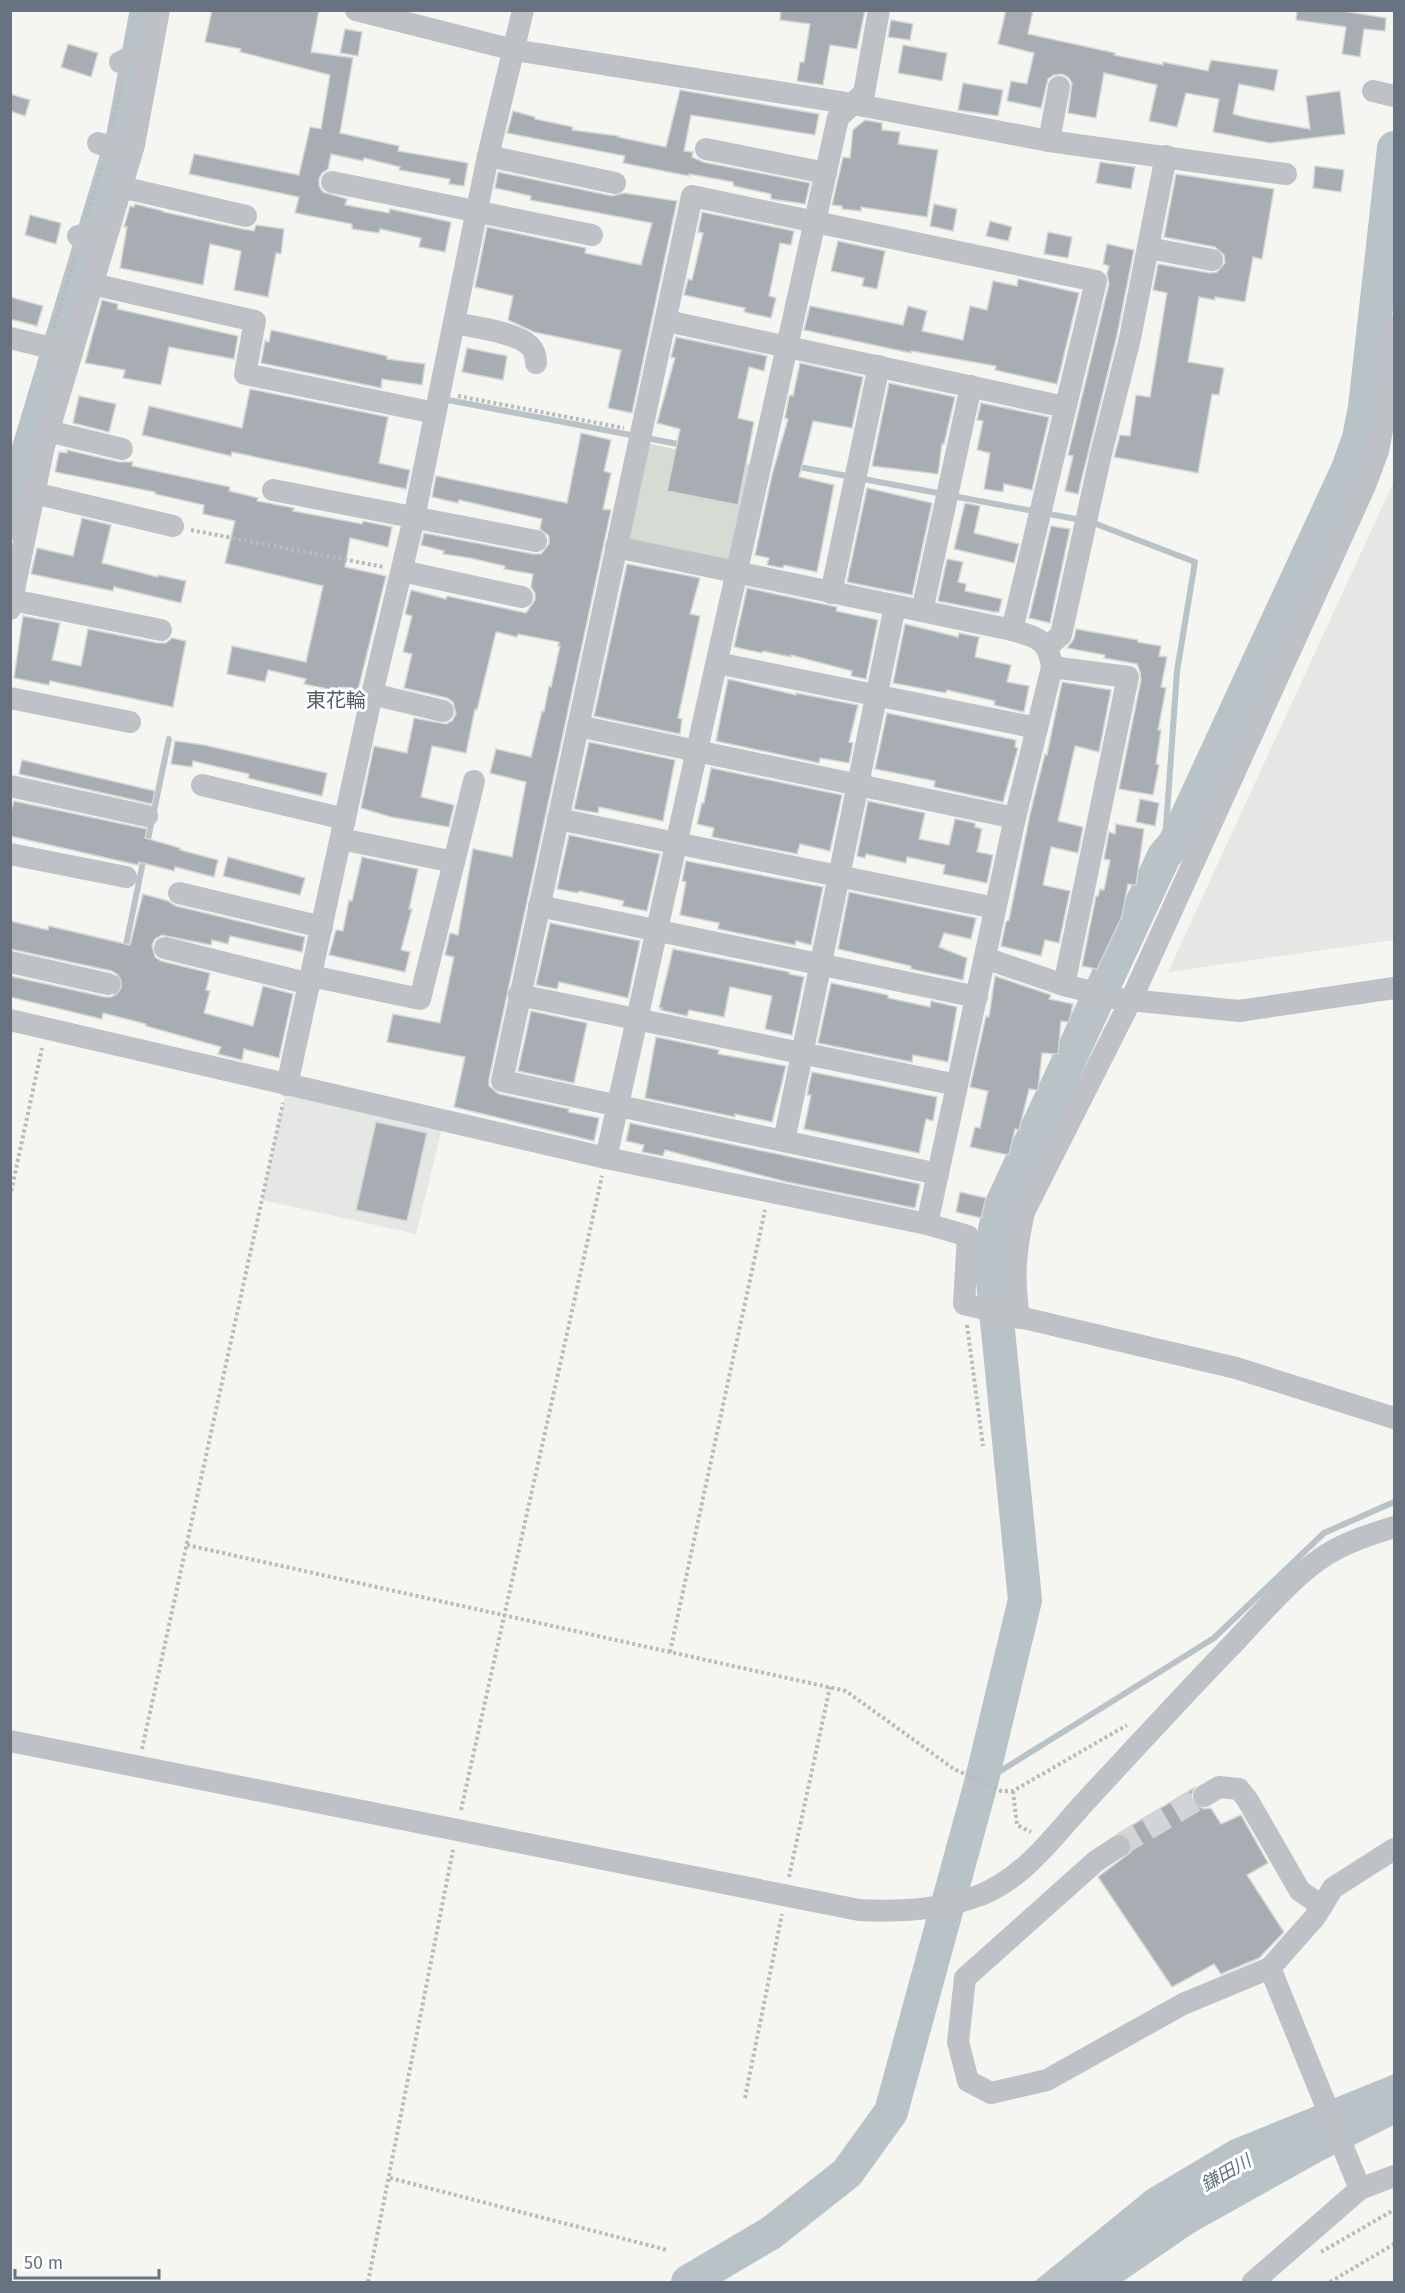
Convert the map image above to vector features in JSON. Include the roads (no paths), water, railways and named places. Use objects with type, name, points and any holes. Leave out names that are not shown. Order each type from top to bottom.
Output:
[{"type":"street","points":[[159,10],[134,60],[115,149],[121,187],[90,237],[92,284],[60,350],[40,441],[34,493],[18,544],[11,604],[161,630]]},
{"type":"street","points":[[356,10],[514,50],[853,104],[1049,141],[1286,174]]},
{"type":"street","points":[[287,1085],[372,694],[414,518],[488,156],[523,10]]},
{"type":"street","points":[[606,1158],[639,1019],[838,118],[864,93],[879,10]]},
{"type":"street","points":[[1049,141],[1059,87]]},
{"type":"street","points":[[706,149],[826,173]]},
{"type":"street","points":[[488,156],[615,183]]},
{"type":"street","points":[[927,1224],[1014,818],[1037,728],[1050,657],[1061,635],[1130,338],[1166,156]]},
{"type":"street","points":[[332,182],[592,235]]},
{"type":"street","points":[[121,187],[246,216]]},
{"type":"street","points":[[938,1174],[502,1081],[692,196],[1096,281],[1012,630]]},
{"type":"street","points":[[1148,248],[1212,260]]},
{"type":"street","points":[[92,284],[255,321],[245,374],[437,403]]},
{"type":"street","points":[[667,321],[1065,407]]},
{"type":"street","points":[[454,323],[516,338],[530,345],[536,354],[536,363]]},
{"type":"street","points":[[1013,1316],[1017,1243],[1024,1212],[1364,488],[1378,451],[1384,420],[1395,327]]},
{"type":"street","points":[[10,339],[60,350]]},
{"type":"street","points":[[831,592],[879,366]]},
{"type":"street","points":[[922,611],[971,386]]},
{"type":"street","points":[[40,441],[122,448]]},
{"type":"street","points":[[273,489],[536,541]]},
{"type":"street","points":[[34,493],[173,526]]},
{"type":"street","points":[[616,547],[1012,630],[1041,640],[1050,657],[1128,677],[1064,985]]},
{"type":"street","points":[[402,571],[522,597]]},
{"type":"street","points":[[784,1141],[895,606]]},
{"type":"street","points":[[717,663],[1037,728]]},
{"type":"street","points":[[372,694],[443,711]]},
{"type":"street","points":[[10,698],[130,722]]},
{"type":"street","points":[[578,726],[1014,818]]},
{"type":"street","points":[[165,948],[310,980],[420,999],[474,781]]},
{"type":"street","points":[[202,785],[454,862]]},
{"type":"street","points":[[10,786],[147,816]]},
{"type":"street","points":[[558,819],[995,908]]},
{"type":"street","points":[[10,854],[126,877]]},
{"type":"street","points":[[179,893],[322,927]]},
{"type":"street","points":[[539,906],[976,997]]},
{"type":"street","points":[[985,958],[1089,993],[1239,1011],[1395,988]]},
{"type":"street","points":[[10,962],[108,984]]},
{"type":"street","points":[[519,995],[957,1085]]},
{"type":"street","points":[[10,1020],[606,1158],[927,1224],[968,1236],[975,1307],[1236,1368],[1395,1418]]},
{"type":"street","points":[[10,1741],[859,1910],[886,1912],[933,1907],[976,1897],[1014,1876],[1044,1849],[1275,1599],[1320,1559],[1355,1540],[1395,1527]]},
{"type":"street","points":[[1204,1796],[1219,1787],[1239,1789],[1300,1891],[1322,1906]]},
{"type":"street","points":[[1119,1846],[1096,1861],[965,1978],[958,2042],[968,2081],[991,2093],[1047,2080],[1183,2004],[1270,1968],[1322,1906],[1334,1888],[1395,1849]]},
{"type":"street","points":[[1270,1968],[1359,2189]]},
{"type":"street","points":[[1253,2283],[1359,2189],[1395,2176]]},
{"type":"water","name":"鎌田川","points":[[1394,2074],[1394,2125],[1322,2161],[1195,2232],[1122,2282],[1034,2282],[1147,2190],[1231,2140]]},
{"type":"waterway","points":[[10,523],[21,475],[123,137],[147,10]]},
{"type":"waterway","points":[[688,2282],[771,2233],[847,2173],[891,2112],[981,1783],[1025,1600],[991,1261],[995,1229],[1002,1204],[1164,856],[1175,843],[1348,469],[1359,438],[1365,407],[1394,148]]},
{"type":"waterway","points":[[443,399],[683,445]]},
{"type":"waterway","points":[[794,466],[943,494]]},
{"type":"waterway","points":[[953,496],[1081,520]]},
{"type":"waterway","points":[[1091,522],[1195,562],[1177,671],[1164,856]]},
{"type":"waterway","points":[[147,844],[169,739]]},
{"type":"waterway","points":[[125,950],[144,857]]},
{"type":"waterway","points":[[116,992],[121,969]]},
{"type":"waterway","points":[[981,1783],[1214,1638],[1324,1533],[1394,1502]]},
{"type":"tunnel","points":[[1119,1846],[1204,1796]]},
{"type":"district","name":"東花輪","points":[[336,700]]}]
